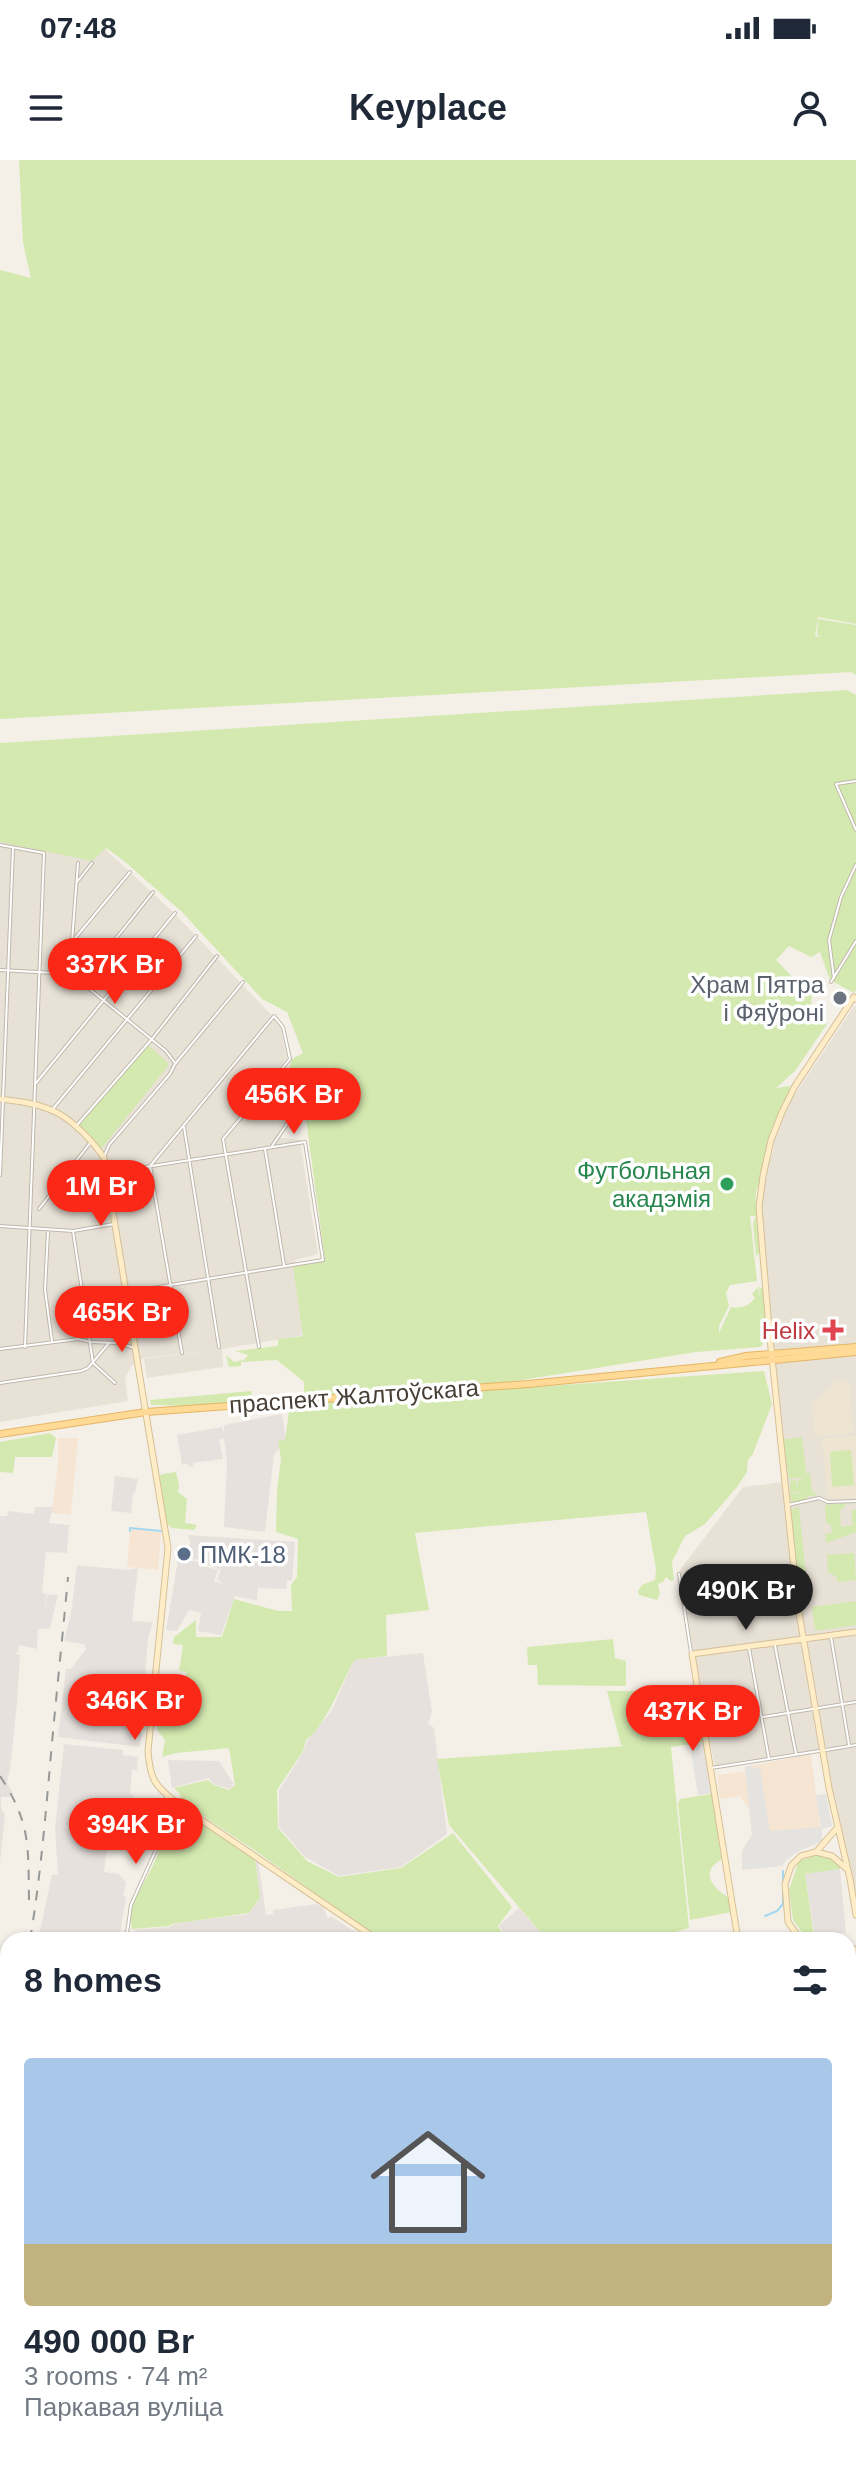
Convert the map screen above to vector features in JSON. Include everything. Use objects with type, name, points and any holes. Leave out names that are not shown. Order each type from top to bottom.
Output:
[{"type":"main road","name":"праспект Жалтоўскага","points":[[0,1434],[146,1412],[528,1384],[856,1349]]},
{"type":"street","points":[[856,781],[836,784],[856,830]]},
{"type":"street","points":[[0,845],[44,853],[25,1347]]},
{"type":"street","points":[[0,1175],[13,846]]},
{"type":"street","points":[[72,941],[78,863]]},
{"type":"street","points":[[76,883],[92,863]]},
{"type":"street","points":[[834,978],[829,940],[841,897],[856,865]]},
{"type":"street","points":[[56,973],[62,954],[130,872]]},
{"type":"street","points":[[81,982],[153,892]]},
{"type":"street","points":[[35,1084],[175,913]]},
{"type":"street","points":[[52,1110],[196,936]]},
{"type":"street","points":[[831,982],[856,941]]},
{"type":"street","points":[[75,1127],[152,1039],[217,956]]},
{"type":"street","points":[[0,970],[56,973],[81,982],[152,1039],[171,1056],[175,1064]]},
{"type":"street","points":[[104,1158],[107,1148],[243,982]]},
{"type":"street","points":[[855,997],[795,1086],[778,1120],[765,1167],[759,1220],[798,1607],[856,1915]]},
{"type":"street","points":[[150,1166],[274,1016],[283,1027],[290,1059],[223,1139],[259,1347]]},
{"type":"street","points":[[2,1099],[52,1110],[75,1127],[104,1158],[168,1548],[148,1751],[152,1778],[166,1796],[366,1932]]},
{"type":"street","points":[[272,1147],[296,1111]]},
{"type":"street","points":[[184,1127],[219,1347]]},
{"type":"street","points":[[39,1209],[91,1142]]},
{"type":"street","points":[[107,1173],[305,1142],[323,1260],[127,1292]]},
{"type":"street","points":[[265,1148],[285,1266]]},
{"type":"street","points":[[150,1166],[182,1353]]},
{"type":"street","points":[[0,1226],[73,1231],[115,1223]]},
{"type":"street","points":[[48,1231],[45,1290],[53,1342]]},
{"type":"street","points":[[73,1231],[93,1363],[115,1383]]},
{"type":"street","points":[[0,1349],[78,1339],[136,1348]]},
{"type":"street","points":[[0,1383],[81,1371],[93,1363],[110,1342]]},
{"type":"street","points":[[787,1505],[819,1498],[828,1502],[856,1501]]},
{"type":"street","points":[[679,1574],[736,1932]]},
{"type":"street","points":[[715,1586],[780,1609],[798,1607]]},
{"type":"street","points":[[692,1654],[856,1632]]},
{"type":"street","points":[[831,1635],[849,1746]]},
{"type":"street","points":[[775,1643],[796,1755]]},
{"type":"street","points":[[749,1647],[769,1759]]},
{"type":"street","points":[[761,1717],[856,1702]]},
{"type":"street","points":[[701,1713],[750,1705]]},
{"type":"street","points":[[710,1768],[856,1745]]},
{"type":"street","points":[[127,1932],[131,1905],[159,1843],[166,1796]]},
{"type":"street","points":[[816,1852],[838,1827]]},
{"type":"street","points":[[795,1932],[788,1922],[785,1884],[795,1860],[804,1854],[816,1852],[832,1856],[847,1869]]},
{"type":"shaded area","points":[[0,838],[92,855],[105,849],[173,912],[280,1024],[287,1058],[279,1068],[290,1079],[294,1109],[276,1137],[300,1140],[318,1254],[295,1260],[304,1335],[222,1349],[223,1367],[147,1378],[144,1359],[207,1351],[144,1358],[132,1366],[125,1378],[128,1401],[0,1422]]},
{"type":"shaded area","points":[[854,1006],[856,1346],[786,1352],[773,1348],[771,1336],[762,1194],[768,1163],[775,1134],[789,1103]]},
{"type":"shaded area","points":[[856,1352],[856,1631],[805,1638],[797,1592],[774,1361]]},
{"type":"shaded area","points":[[845,1380],[849,1384],[854,1433],[815,1437],[812,1402],[833,1387],[833,1381]]},
{"type":"shaded area","points":[[282,1414],[286,1439],[274,1455],[265,1532],[224,1527],[227,1462],[224,1439],[219,1440],[223,1459],[193,1463],[189,1467],[188,1464],[182,1465],[177,1435],[222,1427],[224,1433],[224,1425]]},
{"type":"shaded area","points":[[856,1436],[856,1498],[830,1499],[822,1441],[824,1438]]},
{"type":"shaded area","points":[[58,1438],[78,1438],[71,1515],[52,1513]]},
{"type":"shaded area","points":[[115,1476],[138,1479],[131,1513],[111,1511]]},
{"type":"shaded area","points":[[783,1482],[803,1638],[693,1651],[680,1570],[743,1487]]},
{"type":"shaded area","points":[[35,1507],[53,1507],[49,1523],[69,1525],[67,1553],[46,1552],[42,1593],[46,1594],[45,1609],[47,1594],[58,1595],[50,1628],[38,1629],[37,1649],[19,1645],[18,1653],[13,1653],[20,1655],[7,1782],[13,1793],[9,1797],[1,1797],[5,1815],[0,1863],[0,1516],[7,1516],[8,1511],[34,1514]]},
{"type":"shaded area","points":[[130,1529],[161,1532],[158,1570],[127,1567]]},
{"type":"shaded area","points":[[188,1535],[295,1542],[292,1581],[287,1580],[286,1589],[258,1588],[257,1601],[235,1596],[221,1635],[198,1631],[201,1613],[189,1610],[177,1631],[166,1630],[178,1560],[201,1562],[218,1570],[214,1581],[223,1584],[217,1579],[221,1570],[201,1560],[189,1559]]},
{"type":"shaded area","points":[[77,1565],[127,1570],[138,1568],[132,1621],[153,1622],[148,1638],[140,1747],[58,1737],[66,1669],[71,1669],[86,1649],[84,1644],[64,1641]]},
{"type":"shaded area","points":[[856,1632],[856,1896],[823,1750],[715,1766],[693,1656]]},
{"type":"shaded area","points":[[423,1653],[432,1712],[428,1723],[434,1728],[447,1834],[401,1867],[339,1876],[304,1856],[279,1827],[279,1791],[307,1741],[332,1710],[354,1660]]},
{"type":"shaded area","points":[[703,1743],[711,1793],[698,1795],[690,1745]]},
{"type":"shaded area","points":[[64,1744],[123,1750],[123,1755],[138,1757],[137,1770],[132,1770],[130,1794],[134,1795],[130,1850],[107,1848],[104,1872],[119,1874],[126,1883],[120,1932],[40,1932],[52,1875],[58,1875],[55,1828]]},
{"type":"shaded area","points":[[811,1754],[822,1841],[799,1851],[782,1866],[742,1870],[742,1851],[752,1835],[749,1809],[740,1796],[720,1799],[717,1775]]},
{"type":"shaded area","points":[[168,1760],[219,1761],[234,1784],[230,1789],[213,1784],[209,1778],[172,1788]]},
{"type":"shaded area","points":[[751,1765],[754,1769],[760,1768],[770,1831],[821,1827],[816,1795],[826,1794],[832,1826],[822,1829],[822,1841],[799,1851],[782,1866],[742,1870],[742,1851],[752,1835],[745,1767]]},
{"type":"shaded area","points":[[255,1858],[258,1860],[266,1915],[273,1914],[273,1910],[317,1904],[324,1908],[327,1918],[332,1917],[355,1932],[135,1932],[249,1914],[260,1898]]},
{"type":"shaded area","points":[[840,1869],[846,1932],[814,1932],[805,1874]]},
{"type":"shaded area","points":[[519,1908],[540,1932],[503,1932],[499,1925]]},
{"type":"green space","points":[[19,160],[856,160],[856,624],[818,617],[815,636],[822,637],[817,635],[818,619],[856,625],[856,675],[851,672],[0,719],[0,270],[31,278],[23,243]]},
{"type":"green space","points":[[847,690],[856,695],[856,990],[854,993],[830,980],[820,952],[811,957],[789,946],[776,960],[797,982],[812,989],[811,1006],[827,1024],[795,1071],[776,1088],[790,1086],[789,1089],[836,1020],[782,1106],[757,1187],[755,1202],[758,1194],[760,1252],[756,1256],[753,1223],[756,1216],[750,1216],[757,1281],[730,1285],[726,1293],[729,1306],[719,1326],[719,1333],[731,1307],[748,1304],[755,1298],[752,1294],[758,1287],[760,1298],[759,1286],[764,1291],[767,1343],[761,1313],[763,1344],[760,1347],[696,1352],[504,1383],[308,1397],[304,1394],[304,1382],[277,1360],[241,1362],[241,1366],[229,1367],[226,1355],[234,1362],[244,1360],[248,1355],[235,1351],[278,1346],[278,1339],[303,1336],[293,1266],[325,1260],[305,1112],[298,1110],[294,1077],[289,1069],[292,1059],[303,1053],[287,1012],[262,999],[182,912],[106,848],[92,861],[0,842],[0,743]]},
{"type":"green space","points":[[147,1044],[168,1066],[101,1149],[79,1125]]},
{"type":"green space","points":[[764,1371],[772,1404],[748,1460],[747,1472],[705,1524],[685,1536],[672,1562],[674,1580],[666,1577],[658,1584],[660,1594],[657,1600],[639,1595],[638,1591],[642,1585],[655,1580],[656,1569],[646,1512],[415,1533],[429,1610],[386,1615],[387,1656],[354,1660],[330,1709],[306,1740],[303,1751],[277,1790],[278,1828],[307,1861],[339,1877],[401,1868],[453,1833],[512,1907],[498,1926],[501,1932],[370,1932],[182,1802],[174,1788],[208,1780],[229,1790],[235,1785],[229,1748],[162,1757],[165,1740],[157,1730],[157,1716],[162,1702],[162,1687],[187,1687],[189,1682],[186,1672],[179,1671],[183,1645],[173,1644],[174,1637],[196,1620],[196,1637],[222,1637],[234,1599],[278,1611],[292,1611],[291,1585],[297,1577],[298,1539],[276,1532],[281,1459],[278,1441],[285,1440],[290,1404]]},
{"type":"green space","points":[[252,1391],[250,1400],[241,1402],[185,1406],[151,1405],[150,1400]]},
{"type":"green space","points":[[50,1433],[56,1438],[52,1457],[15,1457],[13,1473],[0,1472],[0,1442]]},
{"type":"green space","points":[[802,1437],[806,1473],[810,1473],[812,1491],[818,1495],[792,1503],[790,1493],[799,1495],[799,1492],[790,1492],[790,1481],[796,1480],[798,1488],[798,1480],[804,1477],[789,1479],[783,1441]]},
{"type":"green space","points":[[851,1450],[854,1485],[832,1487],[830,1452]]},
{"type":"green space","points":[[176,1472],[178,1492],[187,1499],[185,1523],[197,1525],[194,1530],[172,1528],[167,1524],[159,1477]]},
{"type":"green space","points":[[845,1503],[840,1510],[841,1527],[853,1525],[851,1510],[856,1510],[856,1532],[826,1543],[825,1534],[832,1533],[831,1525],[826,1522],[825,1505]]},
{"type":"green space","points":[[799,1507],[809,1605],[799,1603],[789,1510]]},
{"type":"green space","points":[[827,1553],[854,1553],[856,1580],[837,1582],[837,1577],[828,1572]]},
{"type":"green space","points":[[856,1601],[856,1625],[815,1631],[812,1607]]},
{"type":"green space","points":[[613,1639],[615,1658],[626,1661],[626,1686],[538,1685],[537,1665],[528,1665],[527,1647]]},
{"type":"green space","points":[[607,1691],[664,1691],[665,1696],[695,1692],[704,1742],[671,1747],[689,1928],[675,1932],[540,1932],[449,1825],[437,1759],[625,1746],[621,1745]]},
{"type":"green space","points":[[711,1794],[722,1859],[711,1869],[710,1879],[728,1897],[732,1912],[690,1920],[678,1804],[680,1799]]},
{"type":"green space","points":[[177,1806],[255,1858],[260,1898],[249,1913],[132,1929],[134,1903],[156,1857],[168,1813]]},
{"type":"green space","points":[[817,1855],[829,1857],[840,1865],[840,1869],[805,1874],[813,1932],[802,1932],[793,1920],[789,1890],[799,1861]]},
{"type":"waterway","points":[[130,1531],[130,1528],[161,1531]]},
{"type":"waterway","points":[[765,1916],[777,1911],[783,1904],[783,1871]]},
{"type":"railway","points":[[31,1932],[43,1842],[68,1577]]},
{"type":"railway","points":[[0,1776],[23,1822],[29,1900]]},
{"type":"place","name":"Храм Пятра і Фяўроні","points":[[840,998]]},
{"type":"place","name":"Футбольная акадэмія","points":[[727,1184]]},
{"type":"place","name":"Helix","points":[[833,1330]]},
{"type":"place","name":"ПМК-18","points":[[184,1554]]}]
